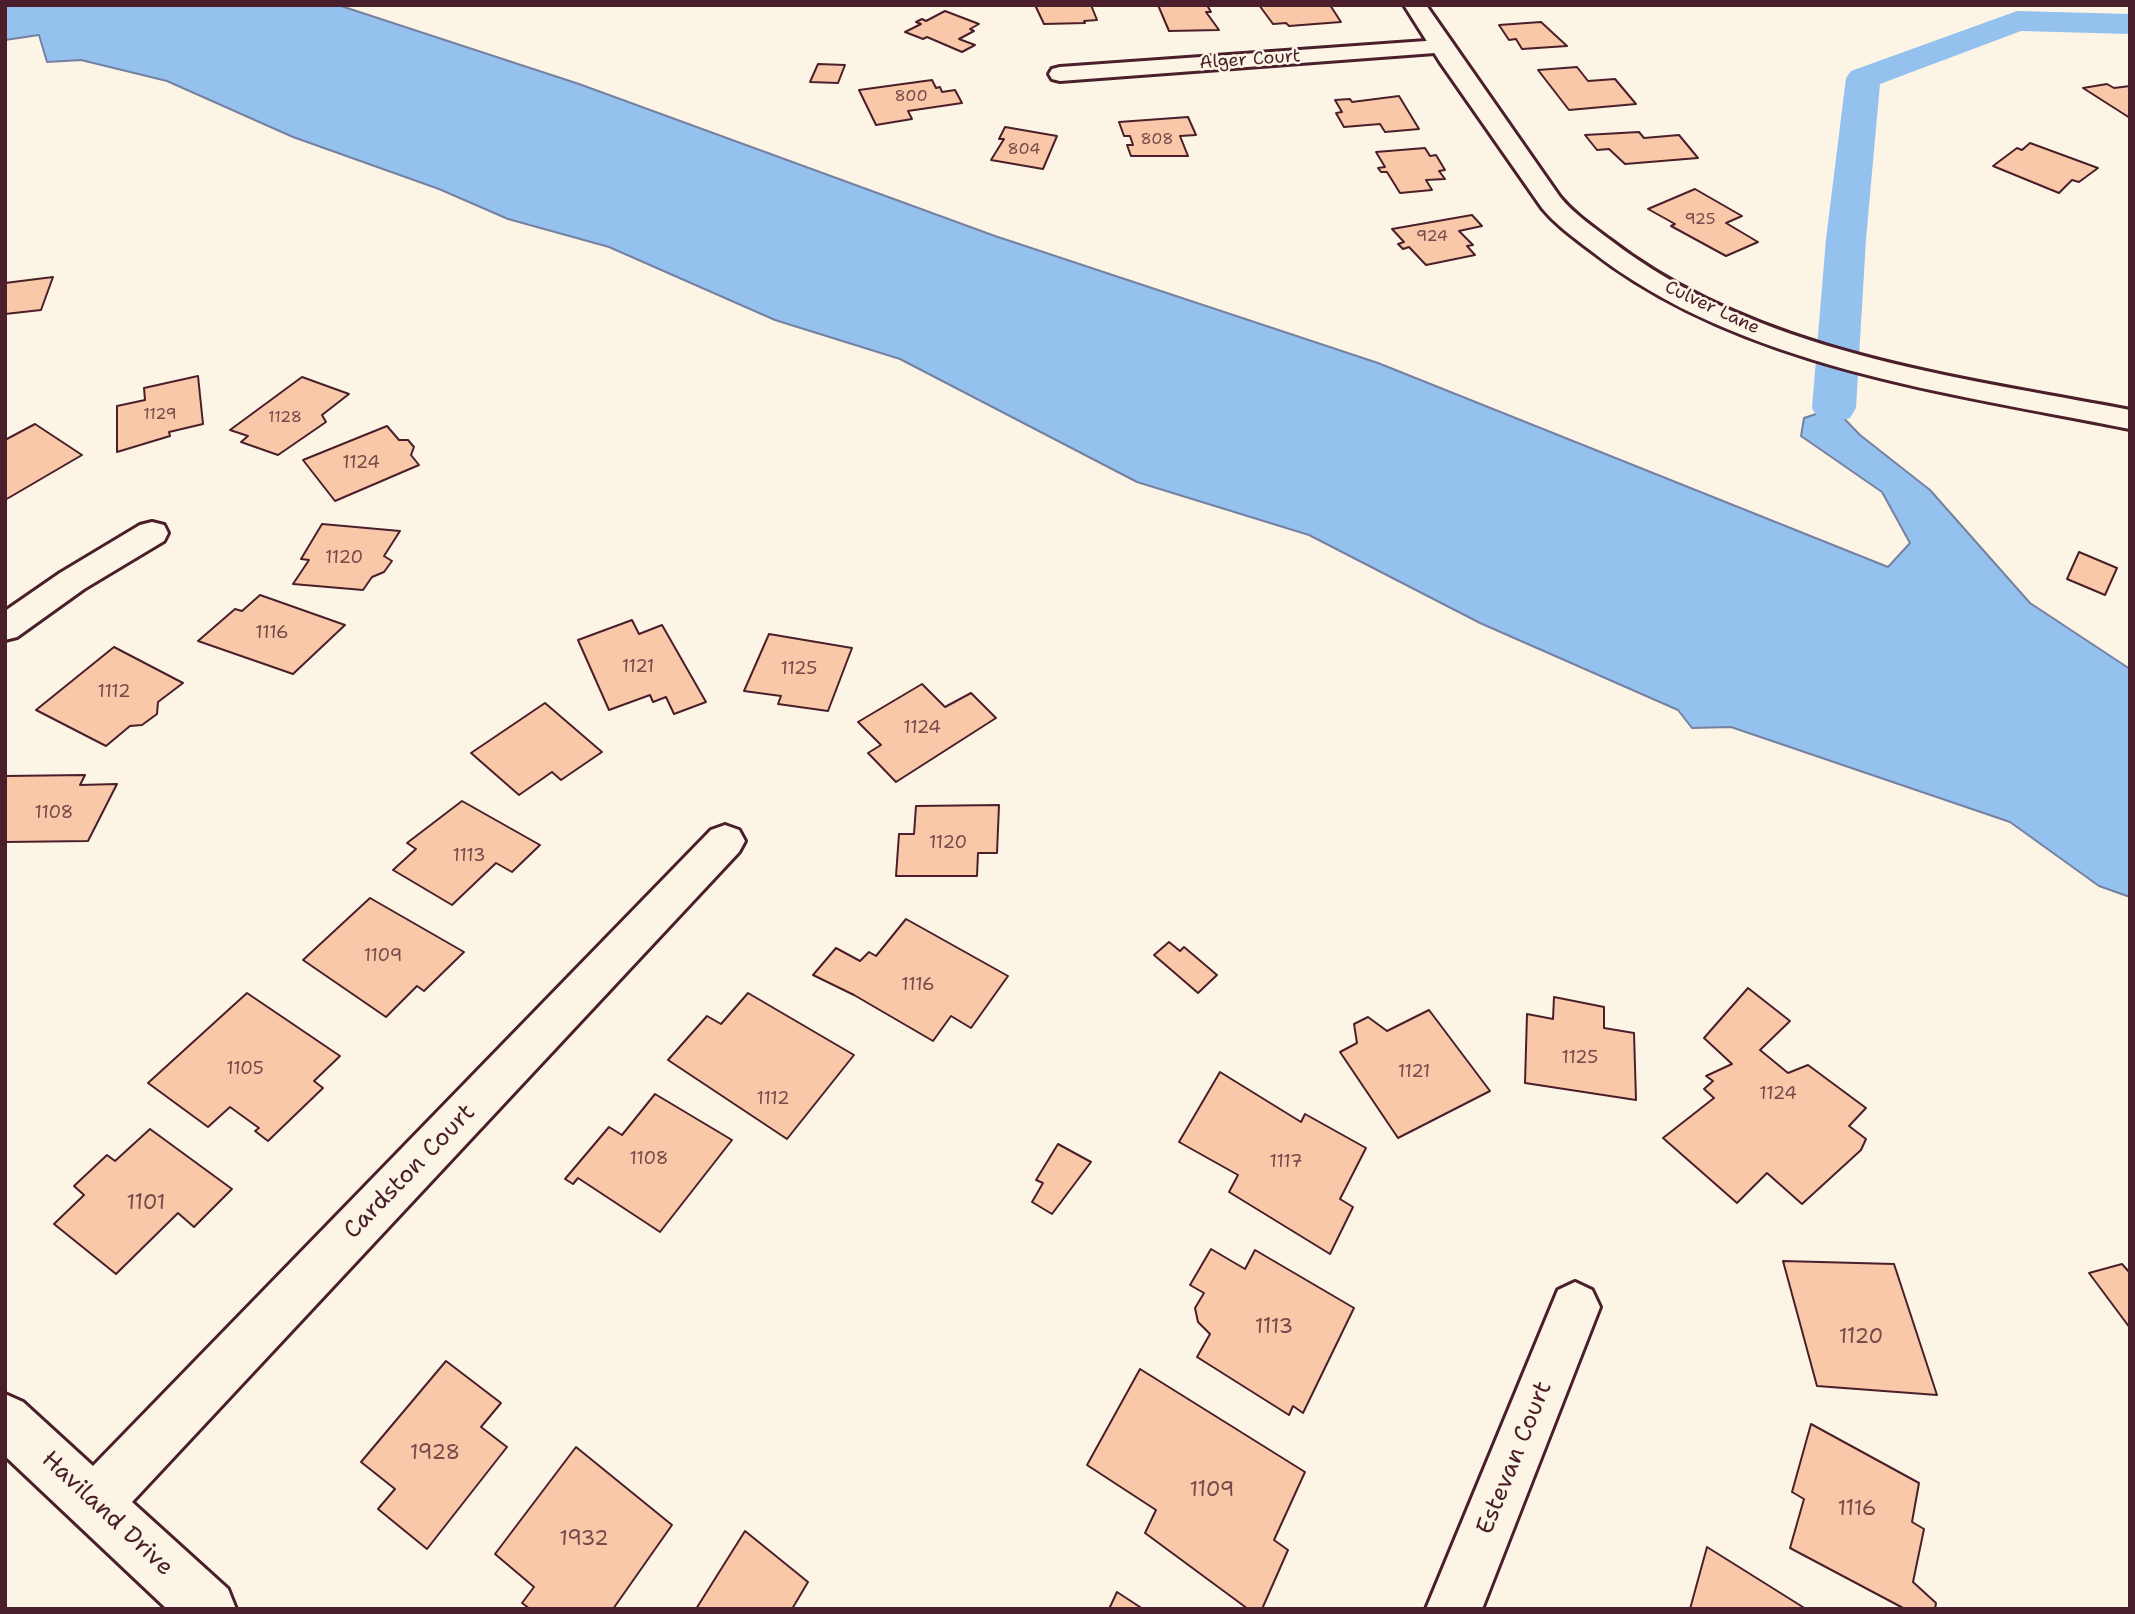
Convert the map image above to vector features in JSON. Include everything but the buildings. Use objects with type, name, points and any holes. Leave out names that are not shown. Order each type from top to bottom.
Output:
[{"type":"street","name":"Culver Lane","points":[[1415,5],[1440,47],[1561,215],[1592,241],[1640,274],[1696,304],[1803,347],[1868,365],[2130,420]]},
{"type":"street","name":"Alger Court","points":[[1060,74],[1440,47]]},
{"type":"street","points":[[5,628],[72,581],[152,533]]},
{"type":"street","name":"Cardston Court","points":[[94,1504],[725,841]]},
{"type":"street","name":"Estevan Court","points":[[1454,1609],[1575,1307]]},
{"type":"street","name":"Haviland Drive","points":[[5,1420],[208,1609]]},
{"type":"water","points":[[5,5],[338,5],[579,84],[995,236],[1378,363],[1888,567],[1910,543],[1882,492],[1801,436],[1804,418],[1834,408],[1860,435],[1930,490],[2030,603],[2130,669],[2130,897],[2099,886],[2010,822],[1731,727],[1692,728],[1678,710],[1480,623],[1309,535],[1137,482],[900,359],[775,320],[609,247],[508,219],[439,189],[293,137],[167,81],[81,60],[47,62],[39,35],[5,40]]},
{"type":"waterway","points":[[1834,408],[1846,239],[1863,78],[2017,21],[2130,24]]}]
